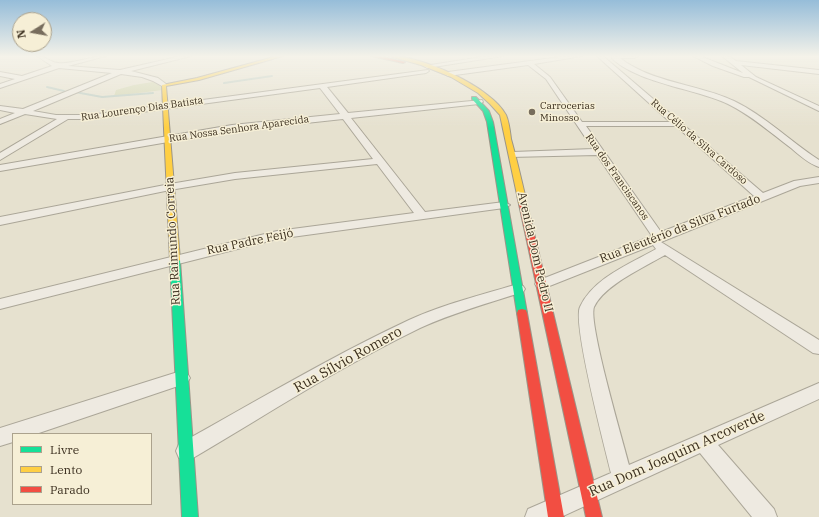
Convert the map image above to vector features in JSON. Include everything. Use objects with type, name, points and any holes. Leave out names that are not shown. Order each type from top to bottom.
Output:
[{"type":"main road","points":[[164,85],[191,80]]},
{"type":"main road","name":"Avenida Dom Pedro II","points":[[446,80],[479,102],[486,112],[490,122],[518,289],[549,514]]},
{"type":"main road","name":"Avenida Dom Pedro II","points":[[459,80],[475,89],[499,108],[505,119],[594,517]]},
{"type":"main road","name":"Rua Raimundo Correia","points":[[164,85],[190,517]]},
{"type":"street","points":[[0,86],[16,80]]},
{"type":"street","points":[[0,122],[100,80]]},
{"type":"street","points":[[157,80],[164,85]]},
{"type":"street","name":"Rua Lourenço Dias Batista","points":[[0,108],[65,118],[90,117],[352,80]]},
{"type":"street","name":"Rua dos Franciscanos","points":[[549,80],[659,242],[819,348]]},
{"type":"street","name":"Rua Célio da Silva Cardoso","points":[[628,80],[761,197]]},
{"type":"street","points":[[669,80],[731,102],[819,164],[798,183]]},
{"type":"street","points":[[758,80],[819,109]]},
{"type":"street","points":[[322,85],[421,215]]},
{"type":"street","name":"Rua Nossa Senhora Aparecida","points":[[0,168],[167,138],[253,125],[479,102]]},
{"type":"street","points":[[0,157],[65,118]]},
{"type":"street","points":[[580,124],[679,124]]},
{"type":"street","points":[[513,155],[599,152]]},
{"type":"street","points":[[0,221],[170,187],[258,172],[380,161]]},
{"type":"street","name":"Rua Eleutério da Silva Furtado","points":[[542,284],[659,242],[761,197],[798,183],[819,180]]},
{"type":"street","name":"Rua Padre Feijó","points":[[0,304],[277,235],[504,205]]},
{"type":"street","points":[[622,478],[587,330],[586,308],[592,297],[602,287],[659,242]]},
{"type":"street","name":"Rua Sílvio Romero","points":[[186,451],[348,358],[415,324],[464,305],[518,289]]},
{"type":"street","points":[[12,433],[181,378]]},
{"type":"street","name":"Rua Dom Joaquim Arcoverde","points":[[549,514],[589,493],[819,391]]},
{"type":"street","points":[[0,437],[12,433]]},
{"type":"street","points":[[703,442],[766,517]]},
{"type":"green space","points":[[158,81],[163,90],[114,96],[116,90]]},
{"type":"waterway","points":[[224,83],[244,80]]},
{"type":"waterway","points":[[47,87],[64,91]]},
{"type":"waterway","points":[[75,92],[102,97],[153,93]]},
{"type":"traffic: fast","points":[[474,98],[486,111],[490,122],[522,313]]},
{"type":"traffic: fast","points":[[175,260],[190,517]]},
{"type":"traffic: slow","points":[[175,260],[164,85],[191,80]]},
{"type":"traffic: slow","points":[[461,80],[480,92],[503,115],[523,204]]},
{"type":"traffic: jam","points":[[523,204],[594,517]]},
{"type":"traffic: jam","points":[[522,313],[556,517]]},
{"type":"place","name":"Carrocerias Minosso","points":[[532,112]]}]
